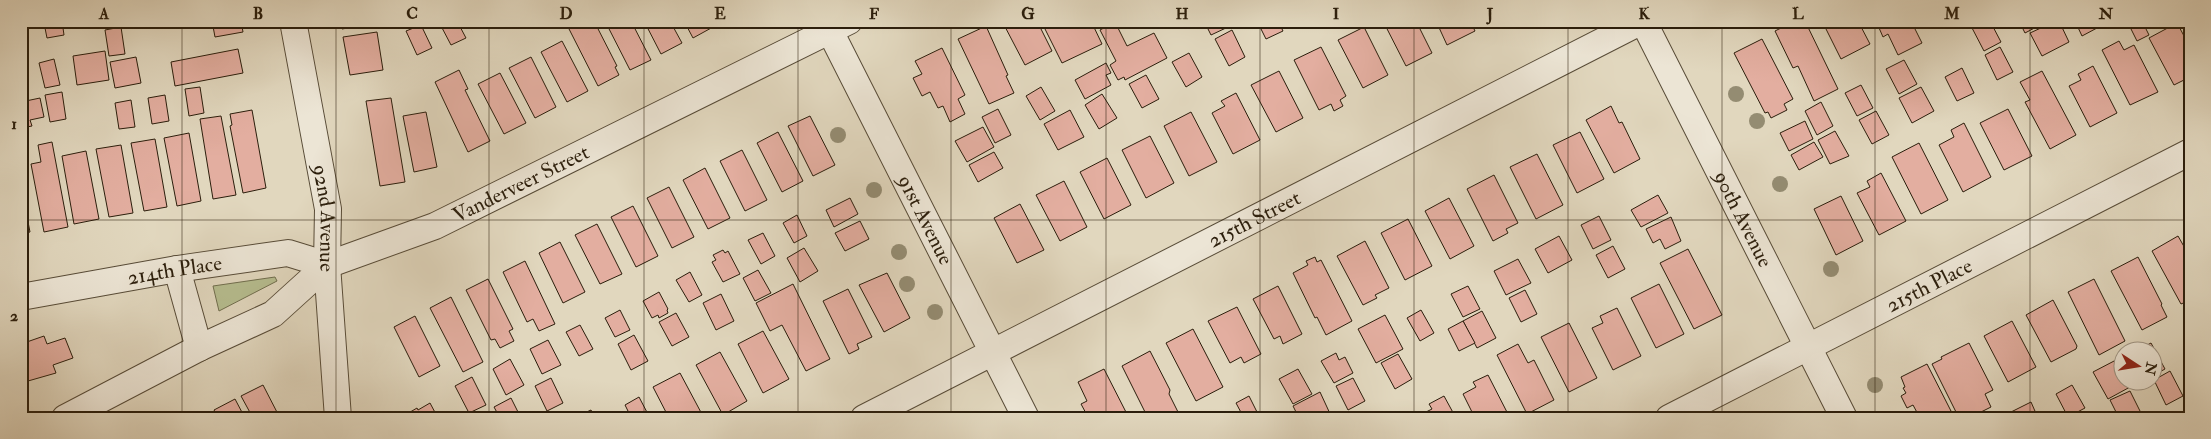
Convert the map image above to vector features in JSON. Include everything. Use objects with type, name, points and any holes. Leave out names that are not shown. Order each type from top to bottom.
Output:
[{"type":"street","name":"92nd Avenue","points":[[292,21],[328,209],[327,265],[338,418]]},
{"type":"street","name":"90th Avenue","points":[[1643,21],[1844,418]]},
{"type":"street","name":"215th Street","points":[[864,418],[1643,21]]},
{"type":"street","name":"Vanderveer Street","points":[[65,418],[199,348],[273,314],[327,265],[435,226],[835,24]]},
{"type":"street","name":"91st Avenue","points":[[835,24],[992,353],[1026,418]]},
{"type":"street","name":"215th Place","points":[[1669,418],[2190,152]]},
{"type":"street","name":"214th Place","points":[[21,296],[177,269],[288,253],[327,265]]},
{"type":"street","points":[[177,269],[199,348]]},
{"type":"green space","points":[[275,277],[277,281],[219,311],[213,286]]},
{"type":"building","points":[[45,21],[62,21],[64,35],[47,38]]},
{"type":"building","points":[[212,21],[241,21],[243,32],[215,37]]},
{"type":"building","points":[[341,21],[370,21],[370,24],[342,29]]},
{"type":"building","points":[[379,21],[399,21],[399,23],[380,27]]},
{"type":"building","points":[[445,21],[457,21],[466,38],[451,45],[440,24]]},
{"type":"building","points":[[575,21],[594,21],[617,66],[615,67],[619,75],[598,86],[567,25]]},
{"type":"building","points":[[605,21],[631,21],[651,60],[630,70]]},
{"type":"building","points":[[644,21],[670,21],[682,43],[661,54]]},
{"type":"building","points":[[684,21],[710,21],[713,27],[693,38]]},
{"type":"building","points":[[1002,21],[1037,21],[1052,51],[1025,65]]},
{"type":"building","points":[[1041,21],[1091,21],[1102,44],[1062,63]]},
{"type":"building","points":[[1204,21],[1226,21],[1228,27],[1211,35]]},
{"type":"building","points":[[1257,21],[1278,21],[1283,31],[1266,39]]},
{"type":"building","points":[[1383,21],[1416,21],[1432,53],[1406,66]]},
{"type":"building","points":[[1436,21],[1470,21],[1475,31],[1447,45]]},
{"type":"building","points":[[1795,21],[1805,21],[1838,89],[1814,101],[1798,66],[1793,68],[1775,31]]},
{"type":"building","points":[[1822,21],[1858,21],[1870,44],[1841,59]]},
{"type":"building","points":[[1876,21],[1911,21],[1922,43],[1898,55],[1888,34],[1883,37]]},
{"type":"building","points":[[1982,21],[1990,21],[2001,42],[1984,51],[1971,26]]},
{"type":"building","points":[[2019,21],[2041,21],[2042,24],[2025,33]]},
{"type":"building","points":[[2059,21],[2069,42],[2042,56],[2030,33]]},
{"type":"building","points":[[2075,21],[2093,21],[2097,28],[2082,36]]},
{"type":"building","points":[[2127,21],[2142,21],[2149,35],[2137,41]]},
{"type":"building","points":[[1115,22],[1127,46],[1154,33],[1167,58],[1125,80],[1124,77],[1118,80],[1110,65],[1116,61],[1100,30]]},
{"type":"building","points":[[2177,23],[2190,47],[2190,77],[2174,85],[2149,38]]},
{"type":"building","points":[[421,25],[432,48],[417,55],[406,31]]},
{"type":"building","points":[[986,26],[1014,93],[989,104],[958,39]]},
{"type":"building","points":[[121,27],[125,54],[109,56],[105,30]]},
{"type":"building","points":[[1364,27],[1388,75],[1363,88],[1338,40]]},
{"type":"building","points":[[1232,30],[1245,57],[1229,66],[1215,39]]},
{"type":"building","points":[[377,32],[383,70],[350,75],[343,37]]},
{"type":"building","points":[[1762,39],[1793,99],[1784,104],[1787,110],[1771,118],[1768,112],[1765,113],[1734,53]]},
{"type":"building","points":[[562,41],[588,91],[567,102],[541,52]]},
{"type":"building","points":[[2119,41],[2124,50],[2134,45],[2158,92],[2130,105],[2102,50]]},
{"type":"building","points":[[1321,47],[1346,96],[1340,100],[1343,106],[1334,111],[1331,104],[1319,110],[1294,60]]},
{"type":"building","points":[[2000,47],[2013,72],[1997,80],[1985,55]]},
{"type":"building","points":[[942,48],[965,95],[958,99],[965,114],[950,122],[943,106],[938,108],[930,92],[922,96],[913,78],[922,74],[915,61]]},
{"type":"building","points":[[238,49],[243,73],[175,86],[171,62]]},
{"type":"building","points":[[105,51],[109,80],[77,85],[73,56]]},
{"type":"building","points":[[1189,53],[1202,77],[1186,87],[1172,62]]},
{"type":"building","points":[[136,57],[141,83],[115,88],[110,62]]},
{"type":"building","points":[[531,57],[556,107],[535,118],[509,68]]},
{"type":"building","points":[[54,59],[60,85],[45,88],[39,63]]},
{"type":"building","points":[[1904,60],[1917,84],[1899,94],[1886,69]]},
{"type":"building","points":[[1106,63],[1111,73],[1106,75],[1111,85],[1085,99],[1075,80]]},
{"type":"building","points":[[2093,66],[2117,113],[2090,127],[2069,86],[2081,80],[2078,74]]},
{"type":"building","points":[[1962,68],[1974,93],[1957,101],[1945,77]]},
{"type":"building","points":[[459,70],[468,89],[465,90],[490,141],[468,152],[435,82]]},
{"type":"building","points":[[1279,71],[1303,118],[1276,132],[1251,85]]},
{"type":"building","points":[[2042,71],[2076,135],[2050,149],[2025,102],[2030,100],[2020,82]]},
{"type":"building","points":[[500,73],[526,123],[504,134],[478,84]]},
{"type":"building","points":[[1146,75],[1159,99],[1142,108],[1129,84]]},
{"type":"building","points":[[1861,85],[1873,108],[1857,116],[1845,93]]},
{"type":"building","points":[[200,87],[204,113],[189,116],[185,89]]},
{"type":"building","points":[[1041,87],[1055,111],[1040,120],[1026,96]]},
{"type":"building","points":[[1921,87],[1934,111],[1912,123],[1899,98]]},
{"type":"building","points":[[62,92],[66,119],[50,122],[45,95]]},
{"type":"building","points":[[1236,93],[1260,140],[1233,154],[1212,113],[1225,106],[1221,101]]},
{"type":"building","points":[[1102,94],[1117,118],[1099,129],[1085,105]]},
{"type":"building","points":[[165,95],[169,121],[152,124],[148,98]]},
{"type":"building","points":[[40,98],[44,117],[30,120],[32,126],[21,128],[21,102]]},
{"type":"building","points":[[391,98],[405,182],[380,186],[366,101]]},
{"type":"building","points":[[131,100],[135,127],[119,129],[115,103]]},
{"type":"building","points":[[1821,102],[1833,126],[1817,135],[1805,111]]},
{"type":"building","points":[[1611,106],[1619,123],[1622,122],[1640,159],[1614,173],[1586,120]]},
{"type":"building","points":[[998,109],[1011,135],[995,143],[982,117]]},
{"type":"building","points":[[2008,109],[2032,156],[2004,170],[1980,123]]},
{"type":"building","points":[[252,110],[266,188],[243,193],[230,126],[232,125],[230,114]]},
{"type":"building","points":[[1070,110],[1084,137],[1058,150],[1044,124]]},
{"type":"building","points":[[1876,111],[1889,135],[1872,144],[1859,120]]},
{"type":"building","points":[[426,112],[437,167],[414,172],[403,116]]},
{"type":"building","points":[[1191,112],[1217,162],[1189,176],[1164,126]]},
{"type":"building","points":[[221,116],[236,195],[213,199],[200,119]]},
{"type":"building","points":[[810,116],[835,165],[813,176],[788,126]]},
{"type":"building","points":[[1805,121],[1813,139],[1789,151],[1780,133]]},
{"type":"building","points":[[1964,123],[1991,177],[1963,192],[1939,145],[1954,137],[1951,130]]},
{"type":"building","points":[[983,127],[994,147],[967,162],[955,141]]},
{"type":"building","points":[[1835,131],[1849,156],[1830,164],[1818,140]]},
{"type":"building","points":[[778,132],[803,181],[782,192],[757,143]]},
{"type":"building","points":[[1580,132],[1604,179],[1577,193],[1553,145]]},
{"type":"building","points":[[189,133],[201,201],[177,206],[164,138]]},
{"type":"building","points":[[1150,136],[1174,183],[1146,198],[1122,150]]},
{"type":"building","points":[[155,139],[167,207],[144,211],[131,143]]},
{"type":"building","points":[[52,142],[68,227],[44,232],[31,164],[41,162],[38,145]]},
{"type":"building","points":[[1814,142],[1823,157],[1799,170],[1791,155]]},
{"type":"building","points":[[1919,143],[1948,200],[1921,214],[1892,157]]},
{"type":"building","points":[[121,145],[133,213],[109,217],[96,149]]},
{"type":"building","points":[[742,150],[767,200],[745,211],[720,161]]},
{"type":"building","points":[[86,151],[99,219],[74,224],[62,156]]},
{"type":"building","points":[[994,152],[1003,168],[978,182],[969,165]]},
{"type":"building","points":[[1537,154],[1563,205],[1536,219],[1510,167]]},
{"type":"building","points":[[1107,158],[1131,205],[1104,219],[1080,172]]},
{"type":"building","points":[[705,168],[730,218],[708,229],[683,180]]},
{"type":"building","points":[[1881,173],[1906,221],[1879,235],[1857,193],[1870,187],[1867,181]]},
{"type":"building","points":[[1494,175],[1518,223],[1506,229],[1508,233],[1493,241],[1467,189]]},
{"type":"building","points":[[1064,181],[1087,227],[1060,241],[1036,195]]},
{"type":"building","points":[[21,186],[30,232],[21,234]]},
{"type":"building","points":[[669,187],[694,237],[672,248],[647,198]]},
{"type":"building","points":[[1658,195],[1668,213],[1641,227],[1631,210]]},
{"type":"building","points":[[1841,196],[1863,241],[1836,255],[1814,209]]},
{"type":"building","points":[[850,198],[858,214],[834,227],[826,210]]},
{"type":"building","points":[[1449,198],[1474,246],[1450,259],[1425,211]]},
{"type":"building","points":[[1020,204],[1044,250],[1017,263],[994,218]]},
{"type":"building","points":[[633,206],[658,256],[636,267],[611,217]]},
{"type":"building","points":[[797,215],[807,236],[794,243],[783,223]]},
{"type":"building","points":[[1599,216],[1611,240],[1593,249],[1581,225]]},
{"type":"building","points":[[1671,217],[1681,241],[1665,249],[1660,239],[1653,243],[1646,229]]},
{"type":"building","points":[[1408,219],[1432,266],[1405,280],[1381,233]]},
{"type":"building","points":[[860,221],[869,239],[845,251],[835,233]]},
{"type":"building","points":[[597,224],[622,274],[600,284],[575,235]]},
{"type":"building","points":[[763,233],[775,256],[761,264],[748,240]]},
{"type":"building","points":[[1559,236],[1572,260],[1548,273],[1535,249]]},
{"type":"building","points":[[2178,236],[2190,257],[2190,300],[2181,304],[2152,251]]},
{"type":"building","points":[[1365,241],[1389,288],[1375,295],[1377,298],[1363,305],[1337,256]]},
{"type":"building","points":[[560,242],[585,292],[563,303],[539,253]]},
{"type":"building","points":[[1613,246],[1625,269],[1608,278],[1596,255]]},
{"type":"building","points":[[804,248],[818,271],[800,282],[787,258]]},
{"type":"building","points":[[1688,249],[1722,315],[1694,329],[1660,263]]},
{"type":"building","points":[[723,250],[725,253],[728,251],[740,274],[723,282],[712,262],[716,260],[713,255]]},
{"type":"building","points":[[1315,257],[1317,262],[1321,260],[1352,321],[1326,335],[1317,317],[1315,318],[1293,273],[1308,265],[1306,261]]},
{"type":"building","points":[[2138,257],[2167,317],[2142,330],[2111,271]]},
{"type":"building","points":[[1518,259],[1531,283],[1506,295],[1494,271]]},
{"type":"building","points":[[525,261],[555,324],[539,331],[533,319],[527,322],[503,272]]},
{"type":"building","points":[[758,270],[771,293],[755,301],[743,278]]},
{"type":"building","points":[[690,272],[702,295],[689,302],[676,280]]},
{"type":"building","points":[[887,273],[910,318],[884,332],[859,285]]},
{"type":"building","points":[[488,279],[513,329],[509,331],[514,341],[500,348],[495,339],[491,340],[466,290]]},
{"type":"building","points":[[2094,279],[2125,341],[2114,342],[2114,347],[2099,355],[2068,292]]},
{"type":"building","points":[[793,284],[830,359],[806,371],[782,325],[770,331],[756,303]]},
{"type":"building","points":[[1659,284],[1684,334],[1656,348],[1631,298]]},
{"type":"building","points":[[1278,286],[1302,334],[1283,344],[1280,336],[1274,339],[1253,299]]},
{"type":"building","points":[[1468,286],[1480,309],[1463,317],[1451,294]]},
{"type":"building","points":[[848,289],[872,337],[857,344],[859,349],[849,354],[823,301]]},
{"type":"building","points":[[1525,290],[1537,314],[1521,322],[1509,298]]},
{"type":"building","points":[[659,292],[668,309],[668,313],[659,318],[658,315],[652,318],[643,301]]},
{"type":"building","points":[[721,294],[734,321],[716,330],[703,303]]},
{"type":"building","points":[[451,297],[483,362],[463,372],[430,308]]},
{"type":"building","points":[[2053,300],[2077,346],[2076,349],[2051,362],[2026,315]]},
{"type":"building","points":[[1237,307],[1261,354],[1244,363],[1241,357],[1230,363],[1208,321]]},
{"type":"building","points":[[1617,308],[1641,356],[1613,370],[1592,328],[1603,323],[1600,316]]},
{"type":"building","points":[[620,310],[630,330],[615,337],[605,318]]},
{"type":"building","points":[[1421,310],[1434,333],[1420,341],[1407,318]]},
{"type":"building","points":[[1482,311],[1496,338],[1477,348],[1463,321]]},
{"type":"building","points":[[676,313],[689,337],[672,346],[659,322]]},
{"type":"building","points":[[1385,315],[1403,349],[1376,363],[1358,329]]},
{"type":"building","points":[[415,316],[440,366],[419,377],[394,327]]},
{"type":"building","points":[[1463,321],[1475,343],[1459,351],[1448,329]]},
{"type":"building","points":[[2012,321],[2036,367],[2008,382],[1984,336]]},
{"type":"building","points":[[1569,323],[1597,378],[1569,392],[1541,337]]},
{"type":"building","points":[[580,325],[593,349],[579,356],[566,332]]},
{"type":"building","points":[[1193,329],[1223,387],[1196,401],[1166,343]]},
{"type":"building","points":[[763,331],[789,379],[763,393],[738,344]]},
{"type":"building","points":[[634,335],[648,361],[631,370],[618,344]]},
{"type":"building","points":[[44,336],[47,344],[65,338],[73,358],[53,365],[56,373],[21,383],[21,361],[24,360],[21,344]]},
{"type":"building","points":[[548,340],[561,365],[542,374],[530,349]]},
{"type":"building","points":[[1969,343],[1993,390],[1985,394],[1991,407],[1977,414],[1979,418],[1959,418],[1932,364],[1942,359],[1941,357]]},
{"type":"building","points":[[1518,344],[1528,363],[1534,360],[1554,400],[1527,414],[1497,355]]},
{"type":"building","points":[[1150,351],[1170,390],[1169,394],[1178,412],[1165,418],[1148,418],[1122,366]]},
{"type":"building","points":[[720,352],[747,401],[723,415],[696,365]]},
{"type":"building","points":[[1336,353],[1339,360],[1345,357],[1353,373],[1334,383],[1321,361]]},
{"type":"building","points":[[1398,354],[1412,379],[1395,389],[1381,363]]},
{"type":"building","points":[[510,359],[524,385],[506,395],[493,369]]},
{"type":"building","points":[[2114,361],[2114,392],[2121,392],[2108,399],[2093,372]]},
{"type":"building","points":[[1927,364],[1951,411],[1938,418],[1920,418],[1913,405],[1907,408],[1901,396],[1906,393],[1901,377]]},
{"type":"building","points":[[1104,369],[1129,418],[1096,418],[1094,414],[1088,417],[1081,404],[1087,401],[1078,382]]},
{"type":"building","points":[[1298,369],[1312,394],[1293,404],[1279,379]]},
{"type":"building","points":[[2170,371],[2183,396],[2166,405],[2160,392],[2164,392],[2164,374]]},
{"type":"building","points":[[680,373],[704,418],[669,418],[653,387]]},
{"type":"building","points":[[1488,375],[1510,418],[1475,418],[1463,394],[1476,387],[1473,382]]},
{"type":"building","points":[[472,377],[486,405],[469,413],[455,386]]},
{"type":"building","points":[[551,378],[563,403],[547,411],[535,386]]},
{"type":"building","points":[[1353,378],[1365,401],[1348,410],[1336,386]]},
{"type":"building","points":[[263,385],[280,418],[253,418],[241,396]]},
{"type":"building","points":[[2072,385],[2085,408],[2068,417],[2056,394]]},
{"type":"building","points":[[1320,392],[1332,418],[1299,418],[1293,406]]},
{"type":"building","points":[[2130,392],[2142,415],[2138,418],[2119,418],[2110,400]]},
{"type":"building","points":[[1249,396],[1258,414],[1251,418],[1244,418],[1236,403]]},
{"type":"building","points":[[1444,396],[1456,418],[1421,418],[1420,415],[1432,409],[1429,404]]},
{"type":"building","points":[[639,397],[650,418],[617,418],[628,411],[625,405]]},
{"type":"building","points":[[511,398],[521,418],[500,418],[494,407]]},
{"type":"building","points":[[235,399],[245,418],[218,418],[214,410]]},
{"type":"building","points":[[2031,402],[2038,418],[2009,418],[2007,414]]},
{"type":"building","points":[[430,403],[438,418],[400,418],[417,408],[418,410]]},
{"type":"building","points":[[591,410],[595,418],[579,418],[578,416]]}]
